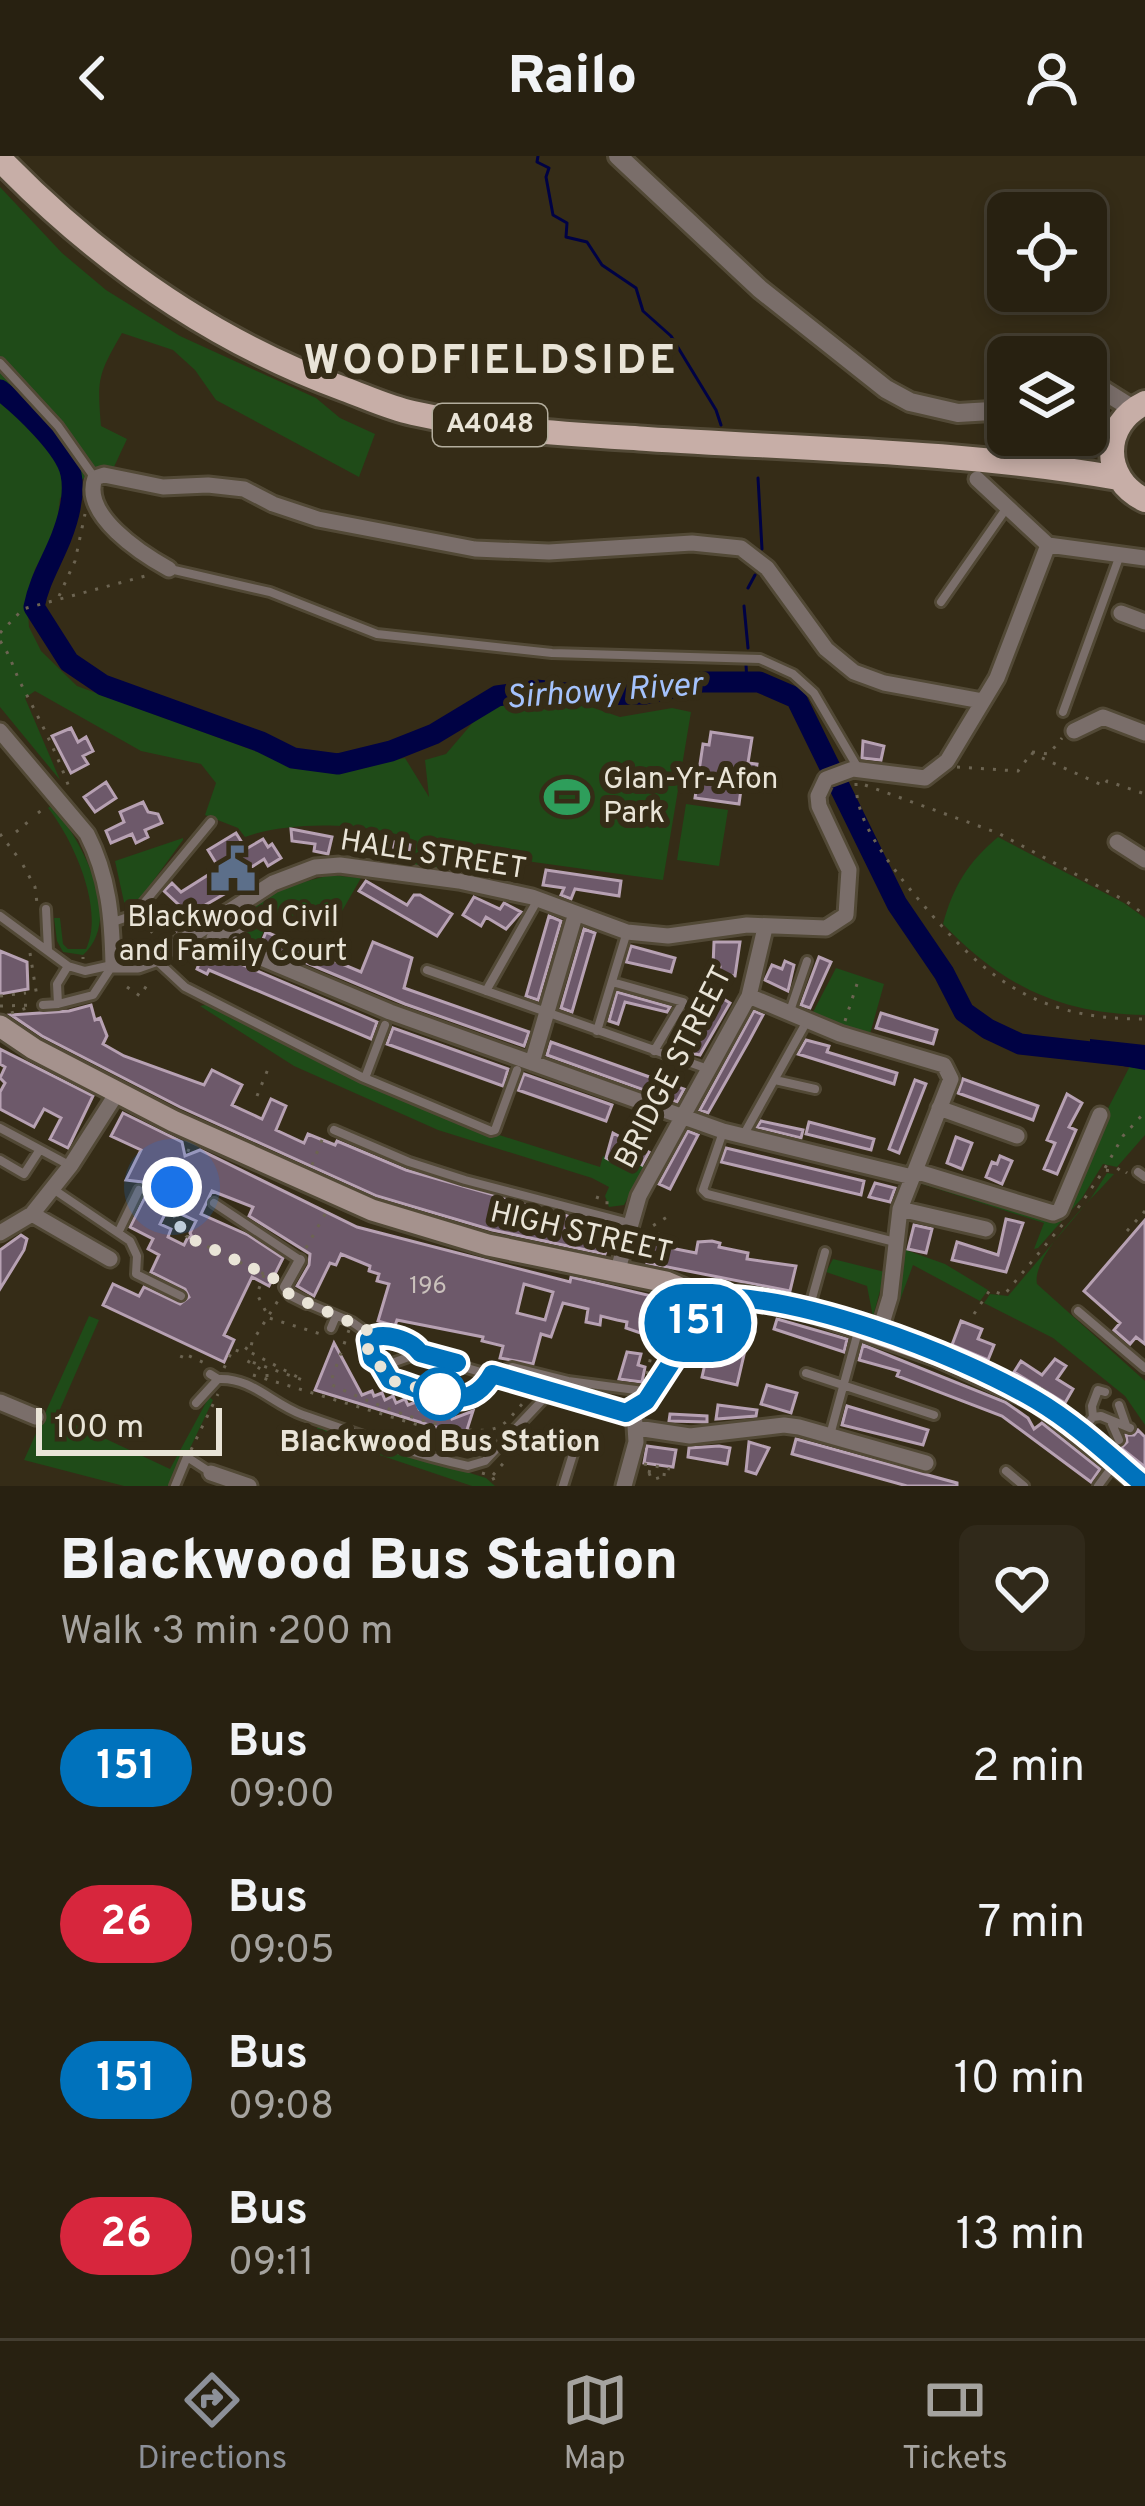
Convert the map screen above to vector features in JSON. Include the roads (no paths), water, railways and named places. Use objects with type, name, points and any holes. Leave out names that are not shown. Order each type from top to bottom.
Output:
[{"type":"main road","name":"A4048","points":[[0,158],[42,202],[114,261],[210,328],[301,373],[410,413],[546,433],[1058,468],[1118,478]]},
{"type":"main road","points":[[1058,468],[1113,436],[1139,406]]},
{"type":"main road","points":[[1113,436],[1111,458],[1118,478],[1145,500]]},
{"type":"main road","name":"HIGH STREET","points":[[6,1018],[34,1049],[304,1183],[372,1210],[488,1245],[666,1282],[701,1297],[778,1297],[869,1329],[996,1378],[1087,1425],[1123,1438],[1141,1478]]},
{"type":"street","points":[[618,156],[760,290],[886,388],[910,402],[958,413],[987,411]]},
{"type":"street","points":[[1107,392],[1139,406]]},
{"type":"street","points":[[169,569],[127,545],[94,502],[93,483],[104,475],[164,487],[244,489],[318,519],[475,549],[549,552],[692,543],[741,548],[767,568],[826,649],[854,672],[884,683],[982,701]]},
{"type":"street","points":[[976,479],[1048,545],[1145,559]]},
{"type":"street","points":[[765,928],[826,928],[846,915],[849,870],[819,806],[826,779],[856,773],[925,778],[941,765],[1006,660],[1048,545]]},
{"type":"street","points":[[1120,613],[1145,622]]},
{"type":"street","points":[[1074,731],[1103,717],[1145,733]]},
{"type":"street","points":[[0,731],[87,834],[105,875],[113,965]]},
{"type":"street","points":[[1117,842],[1145,860]]},
{"type":"street","name":"HALL STREET","points":[[113,965],[138,965],[273,883],[315,867],[340,865],[459,881],[538,899],[627,932],[668,935],[716,927],[765,928]]},
{"type":"street","points":[[525,1066],[547,1012],[574,916]]},
{"type":"street","points":[[240,926],[219,940],[525,1066],[743,1137],[914,1174],[1053,1213],[1060,1210],[1100,1115]]},
{"type":"street","name":"BRIDGE STREET","points":[[617,1273],[624,1223],[748,996],[765,928]]},
{"type":"street","points":[[748,996],[840,1034],[944,1065],[951,1078],[900,1209],[890,1297],[869,1329]]},
{"type":"street","points":[[0,1233],[32,1214],[71,1165],[117,1093]]},
{"type":"street","points":[[939,1108],[1017,1136]]},
{"type":"street","points":[[900,1209],[979,1227],[976,1205]]},
{"type":"street","points":[[32,1214],[110,1259]]},
{"type":"street","points":[[300,1260],[285,1287],[307,1303]]},
{"type":"street","points":[[624,1486],[638,1428],[634,1410],[686,1340],[688,1307],[701,1297]]},
{"type":"street","points":[[0,1402],[35,1417]]},
{"type":"street","points":[[638,1428],[690,1436],[784,1425],[926,1463]]},
{"type":"street","points":[[211,1473],[249,1486]]},
{"type":"lane","points":[[0,363],[58,426],[93,483]]},
{"type":"lane","points":[[941,602],[1008,506]]},
{"type":"lane","points":[[1063,712],[1120,555]]},
{"type":"lane","points":[[169,569],[270,592],[377,634],[552,653],[760,659],[793,674],[814,693],[856,773]]},
{"type":"lane","points":[[111,922],[134,915],[211,822]]},
{"type":"lane","points":[[486,991],[538,899]]},
{"type":"lane","points":[[46,909],[48,951]]},
{"type":"lane","points":[[0,916],[68,966],[85,971],[113,965]]},
{"type":"lane","points":[[597,1031],[627,932]]},
{"type":"lane","points":[[160,953],[164,971],[185,987],[365,1078],[491,1131],[525,1066]]},
{"type":"lane","points":[[790,1012],[807,961]]},
{"type":"lane","points":[[37,1005],[93,995],[113,965]]},
{"type":"lane","points":[[58,1004],[56,984],[68,966]]},
{"type":"lane","points":[[427,970],[708,1070]]},
{"type":"lane","points":[[612,982],[683,1002],[655,1051]]},
{"type":"lane","points":[[743,1137],[807,1021]]},
{"type":"lane","points":[[365,1078],[385,1025]]},
{"type":"lane","points":[[775,1079],[815,1089]]},
{"type":"lane","points":[[0,1128],[71,1165]]},
{"type":"lane","points":[[334,1130],[428,1168],[624,1223]]},
{"type":"lane","points":[[723,1131],[703,1190],[707,1194],[896,1242]]},
{"type":"lane","points":[[0,1160],[24,1174],[39,1151]]},
{"type":"lane","points":[[52,1189],[130,1241],[137,1256],[136,1274],[181,1296]]},
{"type":"lane","points":[[119,1231],[139,1190]]},
{"type":"lane","points":[[214,1203],[300,1260]]},
{"type":"lane","points":[[809,1310],[826,1252]]},
{"type":"lane","points":[[307,1303],[372,1336],[416,1346],[420,1353]]},
{"type":"lane","points":[[1078,1311],[1145,1368]]},
{"type":"lane","points":[[331,1328],[336,1316]]},
{"type":"lane","points":[[830,1437],[842,1387],[869,1329]]},
{"type":"lane","points":[[372,1336],[368,1349],[390,1380],[463,1401],[482,1393],[512,1367],[568,1381],[647,1391]]},
{"type":"lane","points":[[380,1363],[420,1353],[618,1413],[634,1410]]},
{"type":"lane","points":[[806,1373],[934,1414]]},
{"type":"lane","points":[[196,1402],[218,1374],[240,1380],[299,1414],[460,1464],[479,1464],[550,1391]]},
{"type":"lane","points":[[1087,1425],[1095,1394],[1105,1391]]},
{"type":"lane","points":[[1098,1486],[1123,1438],[1119,1405]]},
{"type":"lane","points":[[1087,1425],[1101,1416],[1123,1438]]},
{"type":"lane","points":[[1111,1423],[1123,1438]]},
{"type":"lane","points":[[562,1486],[578,1438]]},
{"type":"lane","points":[[175,1486],[187,1457],[211,1473]]},
{"type":"lane","points":[[1006,1471],[1024,1486]]},
{"type":"waterway","points":[[538,156],[537,162],[549,168],[546,177],[553,215],[567,223],[566,237],[587,242],[602,265],[636,288],[643,311],[671,336],[721,425]]},
{"type":"waterway","name":"Sirhowy River","points":[[0,390],[52,440],[71,474],[66,523],[34,607],[69,662],[103,685],[293,758],[338,764],[434,734],[497,696],[536,690],[645,694],[702,682],[759,682],[796,698],[897,904],[964,1012],[1020,1044],[1145,1058]]},
{"type":"waterway","points":[[758,478],[762,549]]},
{"type":"waterway","points":[[748,588],[755,575]]},
{"type":"waterway","points":[[744,606],[748,648]]},
{"type":"waterway","points":[[746,665],[747,682]]},
{"type":"place","name":"Glan-Yr-Afon Park","points":[[567,797]]},
{"type":"place","name":"Blackwood Civil and Family Court","points":[[233,869]]},
{"type":"place","name":"Blackwood Bus Station","points":[[440,1394]]},
{"type":"district","name":"WOODFIELDSIDE","points":[[491,362]]}]
